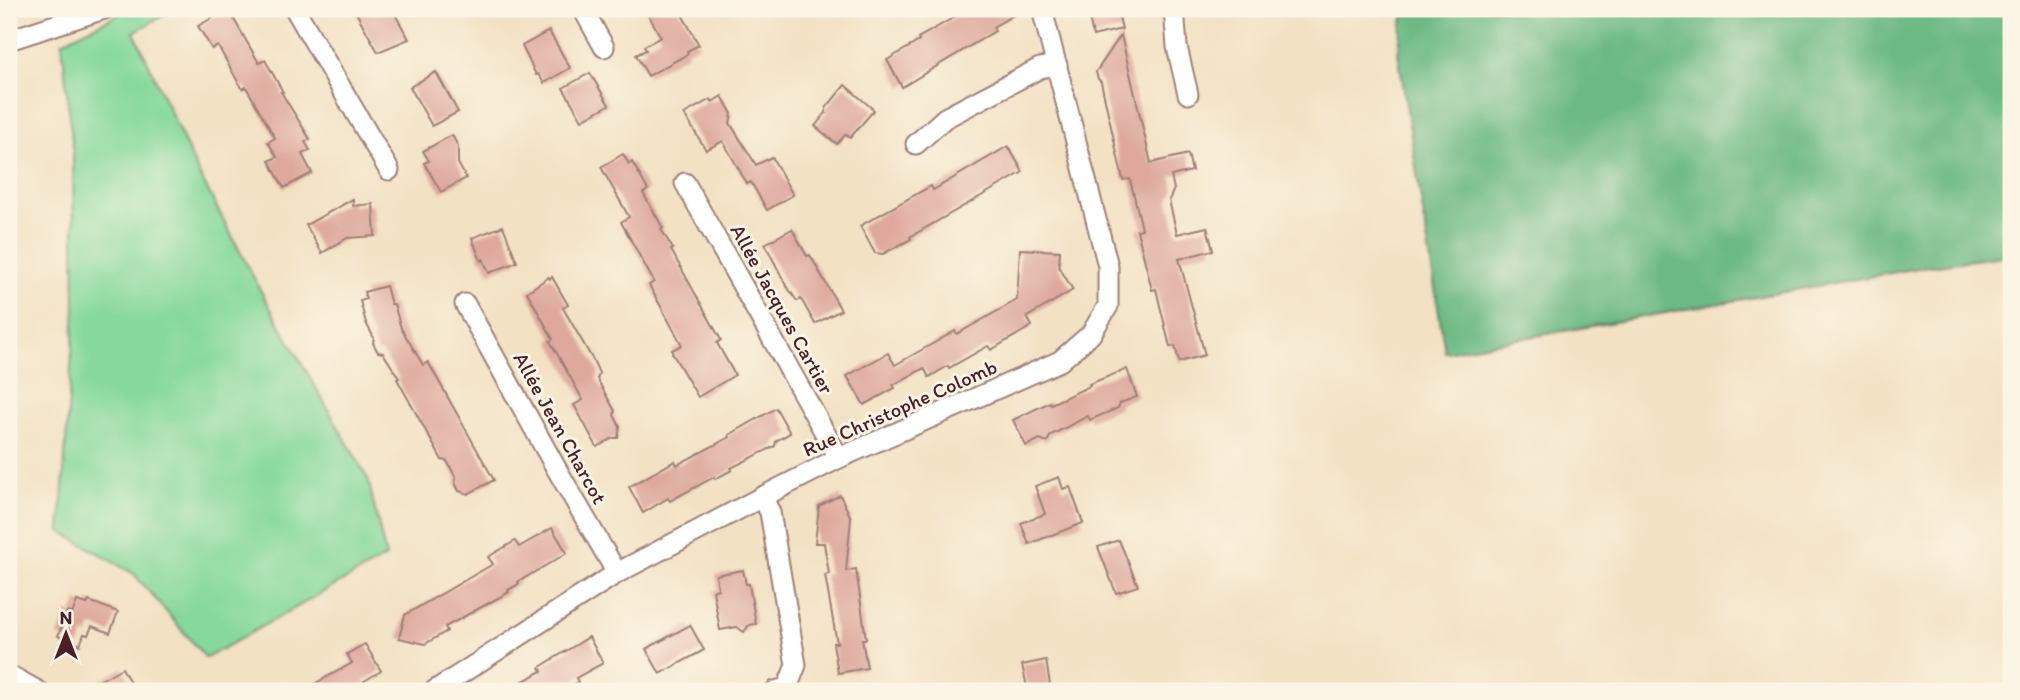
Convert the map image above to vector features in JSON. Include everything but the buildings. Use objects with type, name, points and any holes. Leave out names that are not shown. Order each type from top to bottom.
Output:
[{"type":"street","points":[[9,40],[104,9]]},
{"type":"street","points":[[295,9],[389,170]]},
{"type":"street","points":[[583,9],[604,47]]},
{"type":"street","name":"Rue Christophe Colomb","points":[[433,691],[617,573],[839,458],[1060,361],[1091,334],[1108,306],[1108,266],[1042,9]]},
{"type":"street","points":[[1174,9],[1177,47],[1188,93]]},
{"type":"street","points":[[916,144],[945,118],[1040,68],[1057,65]]},
{"type":"street","name":"Allée Jacques Cartier","points":[[685,183],[839,458]]},
{"type":"street","name":"Allée Jean Charcot","points":[[465,304],[617,573]]},
{"type":"street","points":[[762,497],[770,512],[796,665],[787,688],[775,691]]},
{"type":"street","points":[[9,675],[38,691]]},
{"type":"green space","points":[[129,9],[175,9],[134,32],[197,170],[264,297],[368,479],[386,557],[206,658],[134,574],[60,531],[75,309],[73,151],[62,42]]},
{"type":"green space","points":[[1404,9],[2011,9],[2011,255],[1930,266],[1445,352],[1398,53]]}]
